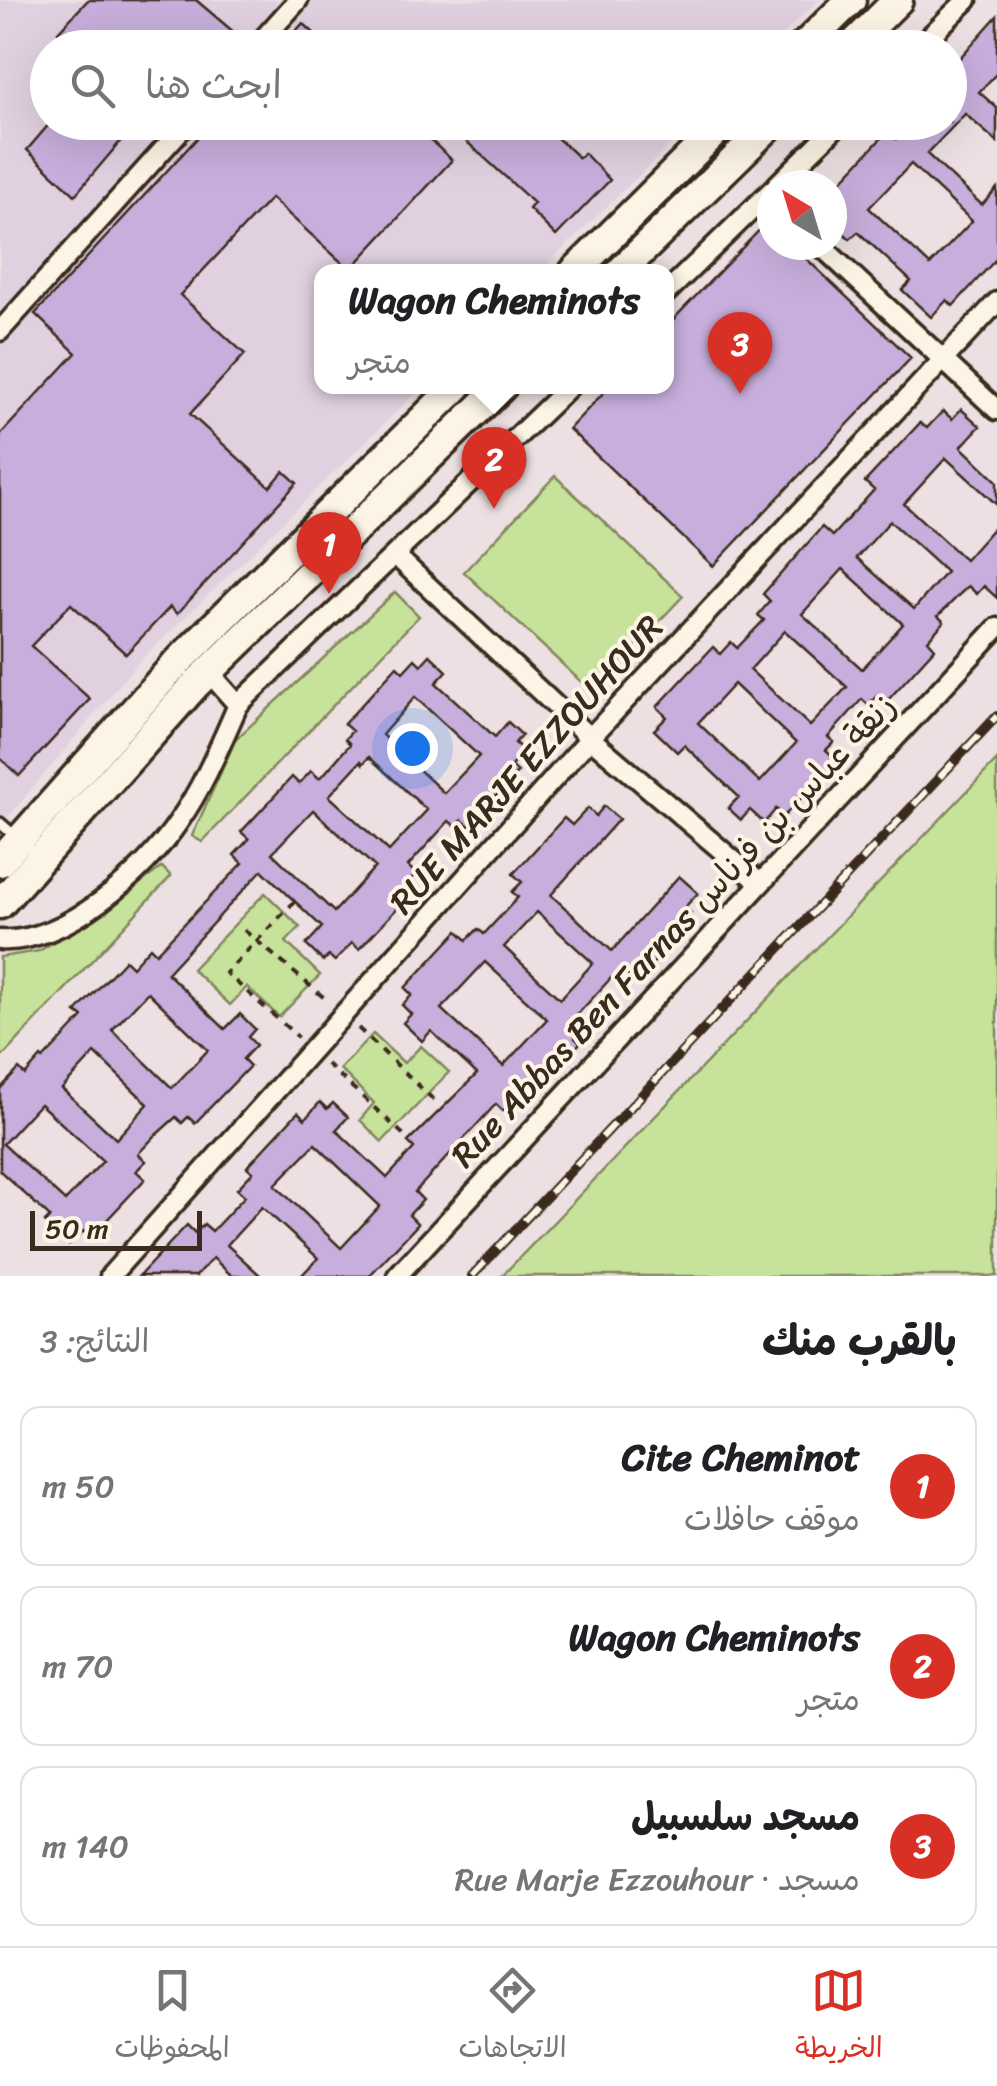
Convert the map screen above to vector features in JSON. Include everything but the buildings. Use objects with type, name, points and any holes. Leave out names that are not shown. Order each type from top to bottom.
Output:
[{"type":"main road","points":[[820,30],[851,0]]},
{"type":"main road","points":[[868,30],[898,0]]},
{"type":"main road","points":[[582,264],[708,140]]},
{"type":"main road","points":[[628,264],[755,140]]},
{"type":"main road","points":[[0,862],[10,831],[450,394]]},
{"type":"main road","points":[[0,904],[209,672],[494,394]]},
{"type":"street","points":[[271,30],[298,0]]},
{"type":"street","points":[[936,30],[966,0]]},
{"type":"street","points":[[0,331],[172,140]]},
{"type":"street","points":[[794,170],[824,140]]},
{"type":"street","points":[[674,285],[757,207]]},
{"type":"street","points":[[836,260],[997,410]]},
{"type":"street","name":"RUE MARJE EZZOUHOUR","points":[[110,1276],[590,738],[997,302]]},
{"type":"street","points":[[0,940],[34,936],[64,924],[103,899],[140,867],[186,810],[238,705],[562,394]]},
{"type":"street","points":[[396,556],[590,738],[760,882]]},
{"type":"street","name":"Rue Abbas Ben Farnas زنقة عباس بن فرناس","points":[[398,1276],[997,628]]},
{"type":"street","points":[[209,672],[238,705]]},
{"type":"lane","points":[[10,831],[40,859]]},
{"type":"path","points":[[295,901],[226,973],[405,1136]]},
{"type":"path","points":[[244,930],[344,1014],[436,1103]]},
{"type":"shaded area","points":[[0,0],[819,0],[788,30],[30,30],[30,140],[675,140],[547,264],[314,264],[314,394],[415,394],[135,666],[0,827]]},
{"type":"green space","points":[[555,476],[683,596],[592,692],[464,572]]},
{"type":"green space","points":[[395,592],[419,616],[202,842],[192,836],[236,739]]},
{"type":"green space","points":[[997,760],[997,1276],[502,1276]]},
{"type":"green space","points":[[162,867],[171,876],[0,1059],[0,957],[39,951]]},
{"type":"green space","points":[[265,893],[300,927],[286,942],[320,975],[279,1017],[247,987],[230,1005],[192,969]]},
{"type":"green space","points":[[373,1034],[404,1063],[421,1046],[449,1072],[382,1142],[360,1120],[374,1103],[340,1069]]},
{"type":"railway","points":[[472,1276],[997,716]]},
{"type":"place","name":"مسجد سلسبيل","points":[[740,394]]},
{"type":"place","name":"Wagon Cheminots","points":[[494,509]]},
{"type":"place","name":"Cite Cheminot","points":[[329,594]]}]
